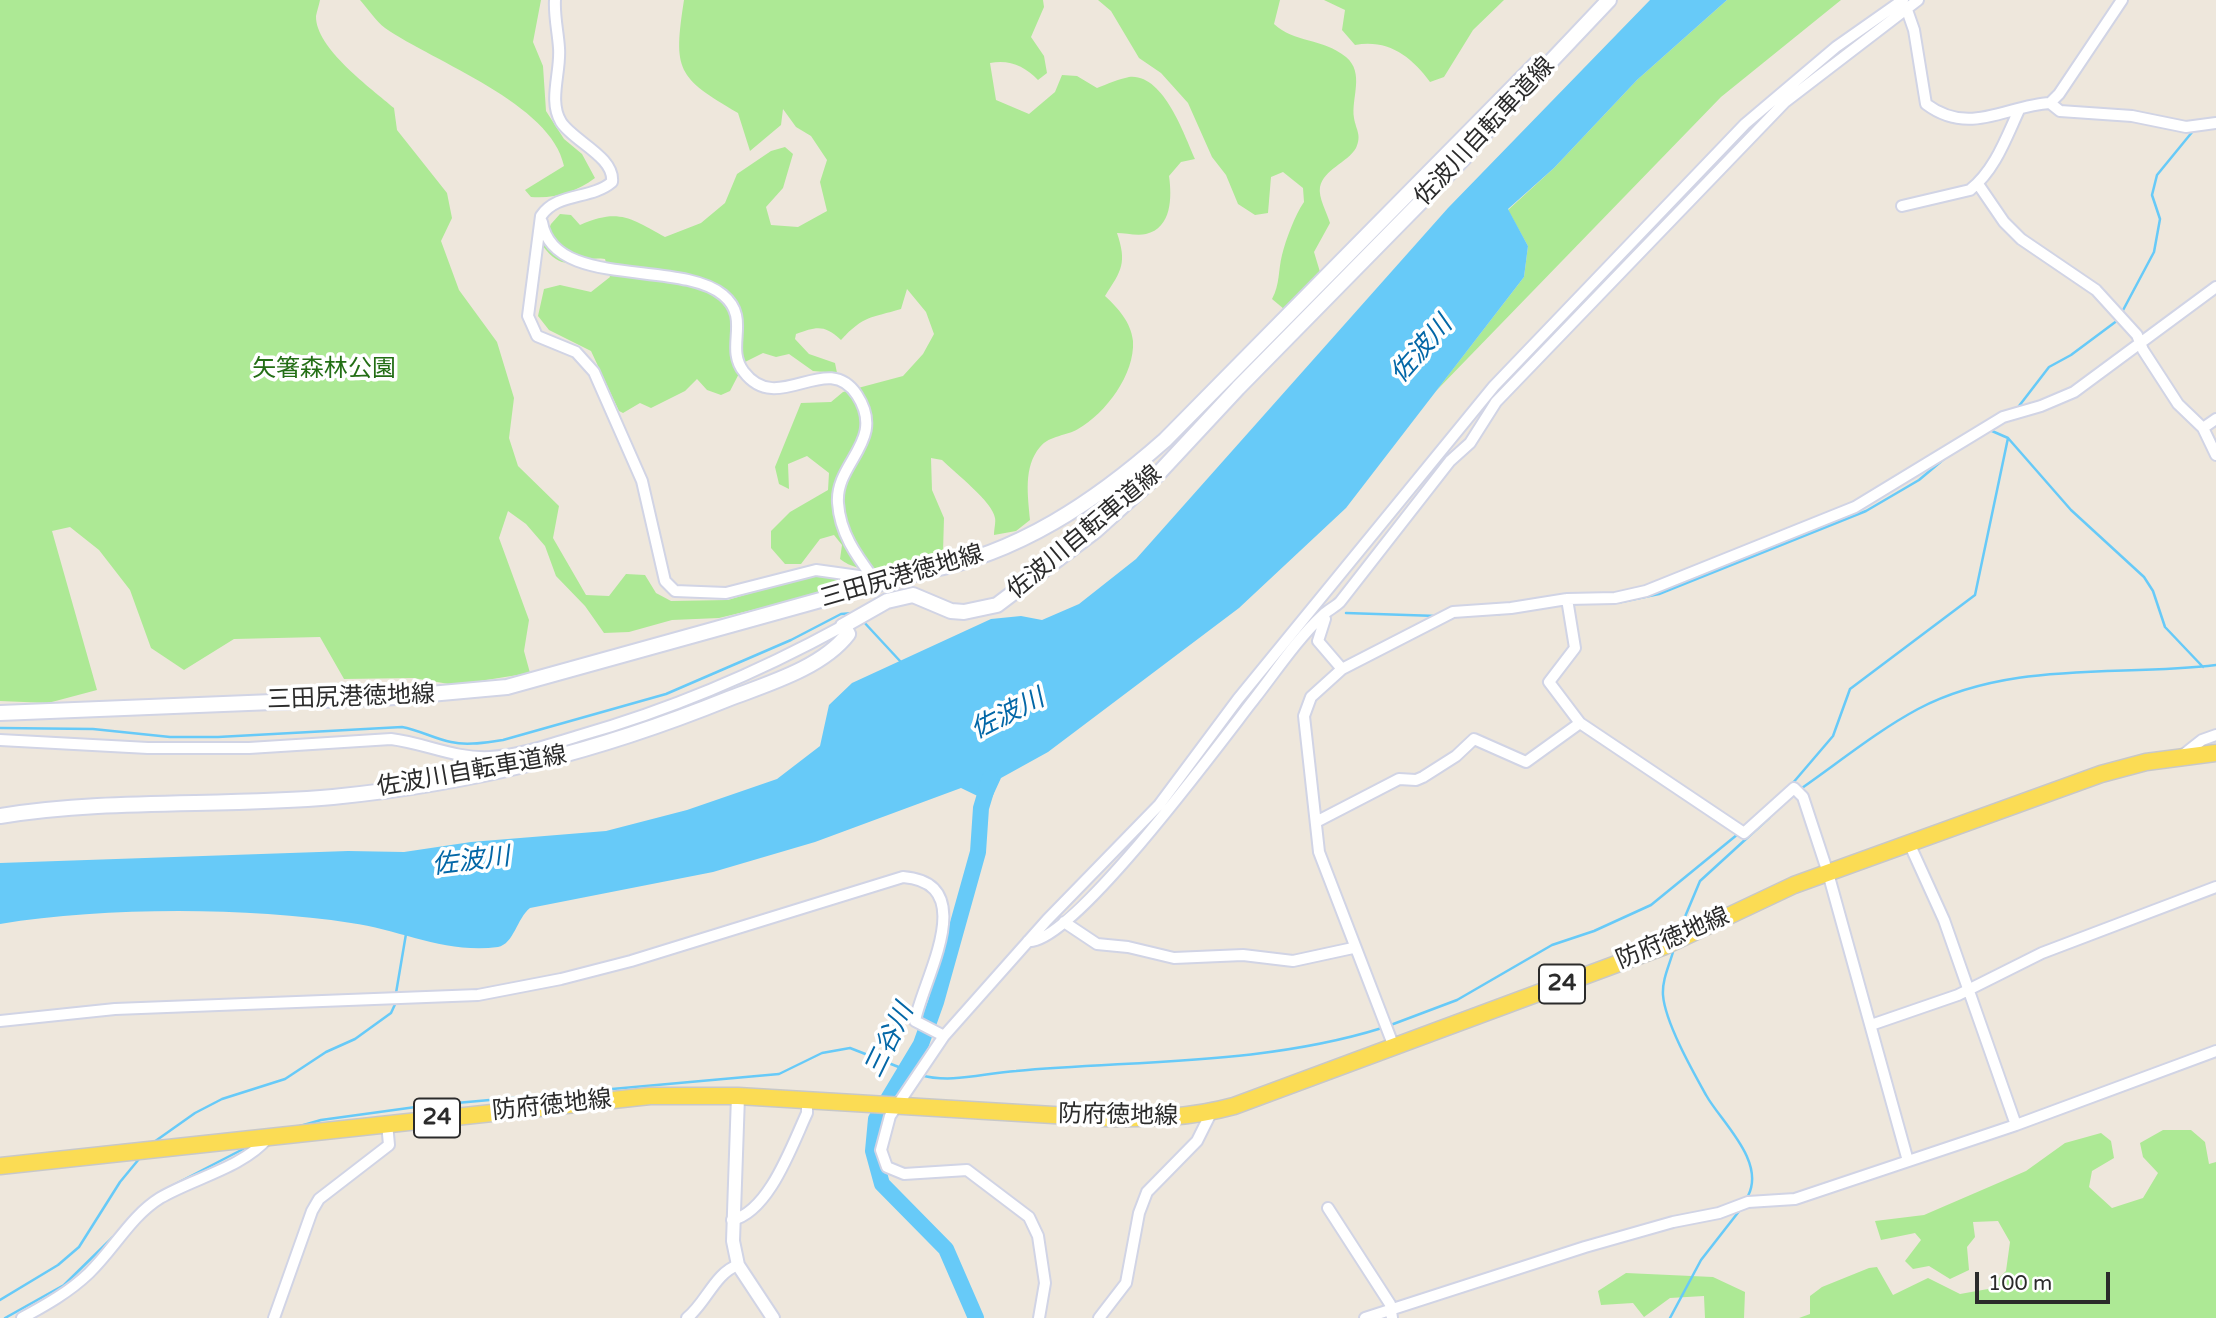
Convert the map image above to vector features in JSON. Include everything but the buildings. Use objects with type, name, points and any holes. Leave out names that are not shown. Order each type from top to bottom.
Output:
[{"type":"main road","name":"三田尻港徳地線","points":[[0,713],[397,697],[508,687],[860,589],[876,581],[954,565],[1021,540],[1102,492],[1165,440],[1477,128],[1598,0]]},
{"type":"main road","name":"佐波川自転車道線","points":[[0,816],[90,806],[333,797],[445,782],[514,769],[616,741],[764,685],[823,654],[848,634],[847,624],[887,601],[913,595],[951,611],[964,612],[997,605],[1071,550],[1157,475],[1238,388],[1464,159],[1503,112],[1609,0]]},
{"type":"main road","name":"防府徳地線","points":[[0,1166],[650,1096],[738,1096],[1163,1120],[1211,1112],[1664,946],[1763,898],[2101,774],[2183,755],[2216,753]]},
{"type":"street","points":[[555,0],[559,58],[556,113],[562,124],[607,164],[613,175],[612,182],[605,187],[549,206],[541,216],[528,316],[532,327],[547,342],[576,352],[594,372],[642,481],[665,581],[675,591],[726,593],[816,570],[876,581]]},
{"type":"street","points":[[1039,1318],[1045,1283],[1034,1225],[967,1170],[904,1174],[896,1173],[887,1167],[881,1150],[887,1123],[887,1106],[940,1033],[1159,805],[1238,699],[1494,386],[1745,124],[1836,47],[1905,5],[1919,0]]},
{"type":"street","points":[[1905,5],[1918,50],[1926,104],[1957,118],[1994,118],[2050,103],[2059,94],[2122,0]]},
{"type":"street","points":[[1028,941],[1041,938],[1064,922],[1155,828],[1254,698],[1329,610],[1340,602],[1450,461],[1469,443],[1496,402],[1785,102],[1905,5]]},
{"type":"street","points":[[2050,103],[2060,111],[2133,116],[2186,127],[2216,122]]},
{"type":"street","points":[[1902,206],[1970,190],[1978,184],[1999,154],[2019,110]]},
{"type":"street","points":[[1464,159],[1477,128],[1503,112]]},
{"type":"street","points":[[1978,184],[2004,222],[2021,239],[2096,290],[2137,335],[2178,404],[2203,428],[2216,455]]},
{"type":"street","points":[[541,216],[544,235],[550,245],[562,254],[594,266],[681,278],[720,292],[733,304],[738,317],[736,356],[743,372],[757,384],[778,390],[822,377],[847,382],[858,397],[865,415],[866,431],[861,451],[840,481],[837,501],[849,545],[876,581]]},
{"type":"street","points":[[1394,1047],[1353,948],[1319,852],[1306,706],[1316,692],[1342,668],[1448,615],[1615,598],[1646,592],[1855,507],[2003,418],[2074,392],[2140,341],[2216,288]]},
{"type":"street","points":[[1281,323],[1294,334]]},
{"type":"street","points":[[2203,428],[2216,419]]},
{"type":"street","points":[[1447,443],[1453,443],[1483,420]]},
{"type":"street","points":[[1342,668],[1318,641],[1329,610],[1352,568],[1350,565]]},
{"type":"street","points":[[860,589],[871,611]]},
{"type":"street","points":[[1567,603],[1575,649],[1549,682],[1580,723],[1744,833],[1794,788],[1803,797],[1828,873],[1908,1161]]},
{"type":"street","points":[[0,740],[223,748],[391,739],[413,741],[450,754],[489,757],[536,749],[618,725],[780,660],[847,624]]},
{"type":"street","points":[[1316,822],[1399,779],[1416,780],[1423,777],[1456,756],[1474,739],[1526,762],[1580,723]]},
{"type":"street","points":[[2183,755],[2202,740],[2216,735]]},
{"type":"street","points":[[1909,843],[1944,920],[2016,1125]]},
{"type":"street","points":[[0,1021],[115,1010],[478,995],[561,979],[631,961],[903,877],[915,878],[928,885],[944,908],[941,939],[915,1021],[940,1033]]},
{"type":"street","points":[[1871,1026],[1969,989],[2042,953],[2216,887]]},
{"type":"street","points":[[1064,922],[1097,944],[1128,947],[1174,958],[1243,955],[1293,961],[1353,948]]},
{"type":"street","points":[[1365,1318],[1392,1314],[1585,1247],[1673,1222],[1719,1213],[1748,1202],[1795,1199],[2016,1125],[2216,1051]]},
{"type":"street","points":[[738,1096],[732,1220],[738,1265],[773,1318]]},
{"type":"street","points":[[732,1220],[751,1211],[770,1189],[807,1113],[807,1101]]},
{"type":"street","points":[[1099,1318],[1126,1283],[1139,1213],[1147,1192],[1196,1141],[1211,1112]]},
{"type":"street","points":[[274,1318],[312,1211],[319,1199],[389,1144],[387,1123]]},
{"type":"street","points":[[22,1318],[71,1289],[91,1271],[141,1213],[159,1199],[251,1153],[268,1138]]},
{"type":"street","points":[[1328,1208],[1390,1304],[1392,1314]]},
{"type":"street","points":[[687,1318],[700,1308],[729,1268],[738,1265]]},
{"type":"green space","name":"矢箸森林公園","points":[[0,0],[320,0],[316,16],[318,28],[325,41],[346,67],[394,108],[397,130],[447,193],[452,218],[441,241],[459,290],[497,342],[514,398],[509,438],[518,466],[559,506],[553,538],[586,595],[609,596],[626,574],[645,575],[656,593],[671,601],[728,600],[804,577],[853,577],[851,586],[719,618],[672,620],[629,632],[604,633],[585,606],[556,576],[545,546],[526,524],[508,511],[499,538],[529,620],[524,651],[530,673],[455,685],[413,678],[344,679],[320,637],[234,639],[184,670],[151,648],[130,590],[99,550],[70,527],[52,531],[97,690],[48,703],[0,701]]},
{"type":"green space","points":[[360,0],[541,0],[533,42],[543,66],[546,111],[564,139],[582,154],[595,178],[565,194],[531,197],[525,190],[564,166],[555,144],[538,123],[488,86],[385,28]]},
{"type":"green space","points":[[684,0],[1043,0],[1044,7],[1031,37],[1044,56],[1047,73],[1038,80],[1016,65],[990,63],[996,100],[1029,114],[1055,92],[1062,75],[1077,76],[1097,88],[1129,77],[1141,78],[1152,85],[1171,107],[1195,159],[1181,162],[1169,176],[1168,211],[1155,231],[1135,235],[1117,233],[1122,252],[1121,266],[1105,296],[1130,328],[1133,341],[1129,366],[1117,391],[1099,413],[1078,429],[1049,440],[1040,447],[1029,473],[1030,520],[1016,531],[994,535],[995,518],[988,504],[942,460],[931,458],[932,490],[944,518],[943,552],[920,564],[877,570],[863,569],[840,559],[842,545],[834,535],[820,539],[801,564],[785,564],[771,548],[771,531],[790,512],[828,490],[829,473],[807,456],[788,464],[789,489],[779,484],[775,467],[801,403],[831,402],[843,392],[903,376],[923,354],[934,334],[926,312],[907,289],[901,309],[862,322],[841,340],[830,331],[820,328],[796,334],[795,339],[809,354],[835,363],[837,373],[813,371],[789,354],[776,357],[763,353],[745,362],[730,391],[721,395],[707,390],[697,379],[685,391],[651,408],[640,403],[623,413],[619,411],[591,351],[549,330],[538,316],[544,289],[560,285],[591,292],[610,277],[605,259],[564,262],[550,255],[542,245],[551,224],[560,214],[571,215],[580,225],[615,216],[633,220],[665,237],[701,223],[725,203],[737,174],[771,151],[785,147],[793,154],[783,188],[766,207],[771,225],[798,227],[827,211],[820,182],[827,160],[811,136],[796,127],[783,109],[781,125],[750,151],[738,113],[702,90],[684,70],[679,43]]},
{"type":"green space","points":[[1098,0],[1280,0],[1274,24],[1290,35],[1328,46],[1352,63],[1356,78],[1354,118],[1358,143],[1352,153],[1326,175],[1320,187],[1321,200],[1330,223],[1314,252],[1320,272],[1284,309],[1272,299],[1286,242],[1304,202],[1303,188],[1283,172],[1271,177],[1268,213],[1255,215],[1238,204],[1226,175],[1212,157],[1188,103],[1161,73],[1139,58],[1111,11]]},
{"type":"green space","points":[[1324,0],[1504,0],[1473,30],[1444,77],[1430,82],[1407,57],[1388,47],[1355,45],[1342,30],[1345,10]]},
{"type":"green space","points":[[1727,0],[1841,0],[1721,97],[1436,391],[1524,277],[1528,246],[1508,210],[1554,168],[1637,80]]},
{"type":"green space","points":[[2163,1130],[2191,1130],[2205,1142],[2209,1164],[2216,1162],[2216,1318],[1799,1318],[1810,1314],[1810,1296],[1822,1287],[1869,1268],[1877,1267],[1893,1295],[1928,1278],[1960,1294],[1988,1289],[2006,1271],[2010,1242],[1998,1221],[1973,1222],[1975,1237],[1967,1247],[1969,1270],[1950,1279],[1929,1266],[1913,1269],[1905,1261],[1921,1240],[1915,1233],[1881,1240],[1875,1221],[1924,1215],[2026,1171],[2065,1143],[2101,1133],[2111,1141],[2114,1158],[2092,1171],[2089,1187],[2112,1208],[2143,1198],[2158,1173],[2143,1157],[2140,1143]]},
{"type":"green space","points":[[1626,1273],[1713,1277],[1745,1292],[1744,1318],[1705,1318],[1704,1296],[1670,1298],[1644,1317],[1633,1303],[1601,1305],[1598,1291]]},
{"type":"water","name":"佐波川","points":[[1650,0],[1727,0],[1637,80],[1554,168],[1508,209],[1528,246],[1524,277],[1346,508],[1239,608],[1048,752],[1001,778],[990,802],[961,788],[815,842],[713,872],[530,908],[508,941],[498,947],[460,947],[370,926],[267,914],[130,912],[84,914],[0,924],[0,863],[348,851],[404,852],[471,842],[606,831],[687,810],[777,779],[820,746],[829,705],[852,683],[991,619],[1021,616],[1042,620],[1079,604],[1136,559],[1448,208]]},
{"type":"waterway","points":[[2121,314],[2154,252],[2160,219],[2152,195],[2157,175],[2193,131]]},
{"type":"waterway","points":[[2019,406],[2049,367],[2071,355],[2118,320]]},
{"type":"waterway","points":[[1621,602],[1659,594],[1866,511],[1919,480],[1944,459],[1996,427]]},
{"type":"waterway","points":[[1992,431],[2008,438],[2071,510],[2144,577],[2153,591],[2165,627],[2203,667]]},
{"type":"waterway","points":[[1792,784],[1833,736],[1850,689],[1975,595],[2008,438]]},
{"type":"waterway","points":[[1572,604],[1611,603]]},
{"type":"waterway","points":[[0,728],[93,729],[170,737],[218,737],[402,727],[445,741],[471,744],[491,742],[666,694],[791,640],[841,614],[854,613]]},
{"type":"waterway","points":[[1346,613],[1437,616]]},
{"type":"waterway","points":[[1461,616],[1500,614]]},
{"type":"waterway","points":[[862,620],[900,661]]},
{"type":"waterway","points":[[1799,790],[1873,737],[1918,709],[1990,683],[2065,673],[2216,665]]},
{"type":"waterway","name":"三谷川","points":[[976,1318],[946,1249],[882,1184],[873,1151],[876,1119],[921,1044],[936,1002],[978,852],[981,808],[990,778]]},
{"type":"waterway","points":[[1679,931],[1700,881],[1769,818]]},
{"type":"waterway","points":[[1388,1026],[1457,1000],[1552,945],[1594,931],[1651,905],[1738,834]]},
{"type":"waterway","points":[[396,993],[406,934]]},
{"type":"waterway","points":[[1673,952],[1663,989],[1665,1006],[1680,1046],[1706,1095],[1747,1156],[1752,1183],[1748,1196]]},
{"type":"waterway","points":[[154,1142],[195,1113],[222,1099],[285,1079],[326,1052],[355,1039],[391,1013],[397,1000]]},
{"type":"waterway","points":[[920,1075],[956,1078],[1016,1071],[1246,1055],[1292,1049],[1382,1028]]},
{"type":"waterway","points":[[300,1126],[321,1120],[423,1106],[779,1074],[822,1053],[850,1048],[914,1073]]},
{"type":"waterway","points":[[158,1193],[251,1145]]},
{"type":"waterway","points":[[0,1300],[58,1265],[79,1247],[120,1182],[139,1159]]},
{"type":"waterway","points":[[1670,1318],[1701,1260],[1740,1210]]},
{"type":"waterway","points":[[5,1318],[64,1285],[113,1237]]}]
